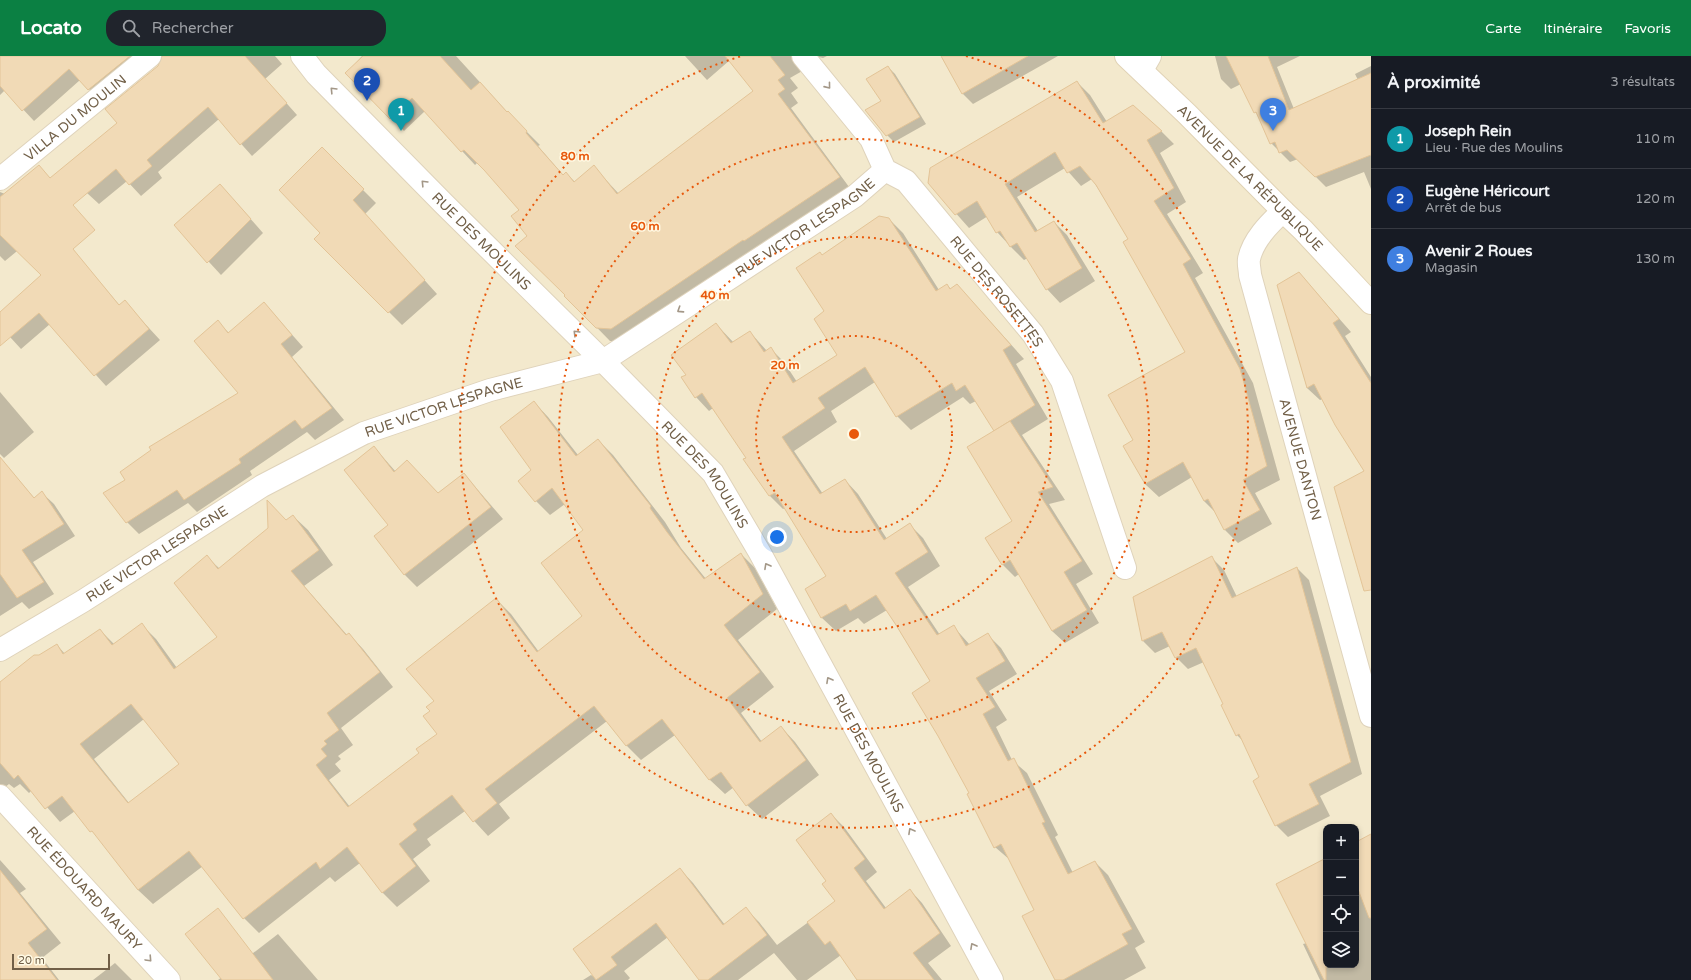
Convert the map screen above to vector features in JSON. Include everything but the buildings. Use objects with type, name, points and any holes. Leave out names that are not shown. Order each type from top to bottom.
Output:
[{"type":"street","name":"VILLA DU MOULIN","points":[[0,179],[150,56]]},
{"type":"street","name":"RUE DES MOULINS","points":[[302,56],[316,74],[444,204],[604,361],[713,474],[760,553],[992,980]]},
{"type":"street","points":[[803,56],[871,139],[886,170]]},
{"type":"street","name":"AVENUE DE LA RÉPUBLIQUE","points":[[1139,61],[1303,230],[1371,303]]},
{"type":"street","name":"RUE VICTOR LESPAGNE","points":[[0,650],[83,601],[262,486],[364,433],[490,390],[604,361],[855,196],[886,170]]},
{"type":"street","name":"RUE DES ROSETTES","points":[[886,170],[906,181],[1033,334],[1062,381],[1126,568]]},
{"type":"street","name":"AVENUE DANTON","points":[[1283,211],[1265,228],[1254,247],[1249,260],[1250,275],[1371,716]]},
{"type":"street","name":"RUE ÉDOUARD MAURY","points":[[0,796],[169,980]]},
{"type":"shaded area","points":[[0,56],[1371,56],[1371,980],[0,980]]},
{"type":"place","name":"Eugène Héricourt","points":[[367,101]]},
{"type":"place","name":"Joseph Rein","points":[[401,131]]},
{"type":"place","name":"Avenir 2 Roues","points":[[1273,131]]}]
